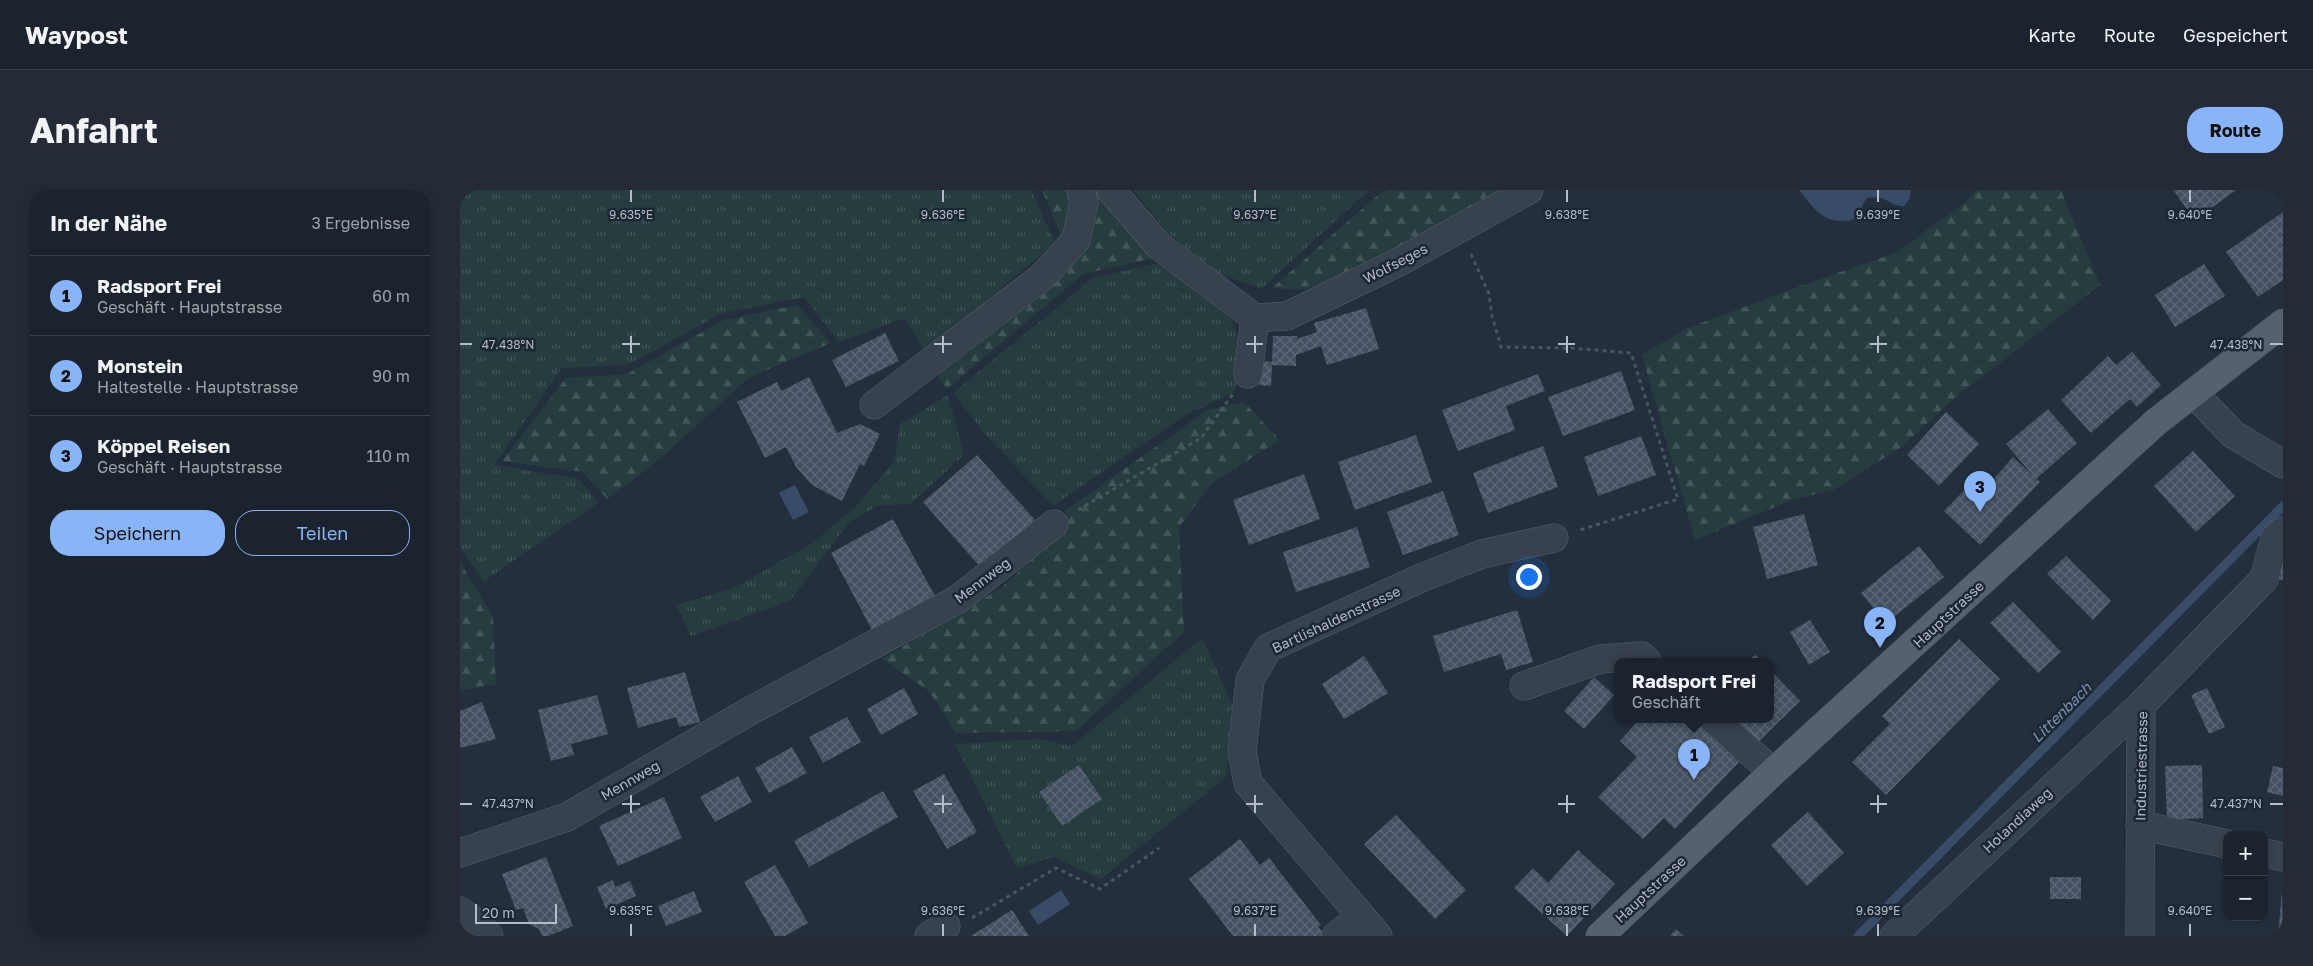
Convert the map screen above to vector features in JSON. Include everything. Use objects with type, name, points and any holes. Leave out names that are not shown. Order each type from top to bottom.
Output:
[{"type":"main road","name":"Hauptstrasse","points":[[1600,936],[1773,772],[2156,422],[2283,323]]},
{"type":"street","points":[[874,405],[1042,277],[1076,240],[1084,202],[1081,190]]},
{"type":"street","points":[[1111,190],[1159,246],[1255,318],[1248,374]]},
{"type":"street","name":"Wolfseges","points":[[1255,318],[1287,316],[1399,262],[1529,190]]},
{"type":"street","points":[[2192,393],[2234,435],[2283,464]]},
{"type":"street","name":"Mennweg","points":[[460,853],[567,817],[748,712],[958,599],[1054,524]]},
{"type":"street","name":"Industriestrasse","points":[[2140,936],[2141,705],[2264,579],[2274,538],[2283,531]]},
{"type":"street","name":"Bartlishaldenstrasse","points":[[1369,926],[1248,783],[1242,752],[1250,680],[1268,648],[1421,578],[1482,554],[1554,538]]},
{"type":"street","points":[[1524,686],[1600,659],[1642,656],[1644,658]]},
{"type":"street","name":"Holandiaweg","points":[[1894,936],[2141,705]]},
{"type":"street","points":[[1718,723],[1773,772]]},
{"type":"street","points":[[2140,825],[2223,843]]},
{"type":"street","points":[[2268,854],[2283,857]]},
{"type":"street","points":[[460,911],[489,936]]},
{"type":"street","points":[[1336,936],[1369,926]]},
{"type":"path","points":[[1478,269],[1489,294],[1492,316],[1501,348],[1570,348],[1632,354],[1678,499],[1554,538]]},
{"type":"path","points":[[1054,524],[1201,438],[1248,374]]},
{"type":"path","points":[[938,931],[958,926],[1056,868],[1100,888],[1159,848]]},
{"type":"green space","points":[[460,190],[1031,190],[1055,243],[925,352],[905,318],[839,342],[804,297],[723,313],[627,365],[562,368],[494,465],[579,479],[598,503],[484,581],[460,548]]},
{"type":"green space","points":[[1042,190],[1115,190],[1155,258],[1083,274],[947,389],[935,371],[1071,258]]},
{"type":"green space","points":[[1133,190],[1369,190],[1261,289],[1218,273],[1170,235]]},
{"type":"green space","points":[[1391,190],[1513,190],[1395,259],[1303,290],[1272,288],[1380,193]]},
{"type":"green space","points":[[1977,190],[2061,190],[2100,285],[1956,397],[1900,448],[1833,490],[1792,500],[1695,540],[1642,355],[1685,329],[1895,253],[1965,203]]},
{"type":"green space","points":[[1159,263],[1232,320],[1244,354],[1235,392],[1187,414],[1053,506],[985,434],[953,393],[1093,278]]},
{"type":"green space","points":[[797,305],[831,343],[750,377],[654,464],[607,499],[583,472],[502,461],[566,378],[627,374],[724,320]]},
{"type":"green space","points":[[948,395],[964,455],[910,504],[877,506],[849,522],[790,601],[691,636],[676,605],[734,588],[814,542],[857,505],[894,462],[900,424]]},
{"type":"green space","points":[[1244,402],[1280,440],[1212,483],[1179,527],[1184,632],[1076,731],[956,733],[929,691],[882,659],[1001,588],[1063,530],[1066,510],[1208,410]]},
{"type":"green space","points":[[460,562],[493,617],[496,684],[460,691]]},
{"type":"green space","points":[[1202,638],[1232,703],[1226,777],[1101,879],[1054,857],[1017,868],[955,744],[1039,739],[1072,746]]},
{"type":"water","points":[[1799,190],[1911,190],[1910,198],[1904,206],[1899,206],[1880,198],[1867,198],[1860,213],[1853,220],[1837,221],[1824,216],[1813,208]]},
{"type":"water","points":[[795,485],[809,512],[793,520],[779,493]]},
{"type":"water","points":[[1061,890],[1070,904],[1038,925],[1029,911]]},
{"type":"building","points":[[2173,190],[2236,190],[2195,220]]},
{"type":"building","points":[[2283,212],[2283,280],[2258,297],[2226,252]]},
{"type":"building","points":[[2204,264],[2225,296],[2175,327],[2155,295]]},
{"type":"building","points":[[1366,308],[1379,349],[1327,365],[1321,346],[1296,355],[1296,366],[1272,365],[1271,386],[1259,385],[1260,361],[1272,362],[1273,336],[1297,336],[1297,339],[1317,332],[1314,323]]},
{"type":"building","points":[[885,333],[899,361],[846,387],[832,360]]},
{"type":"building","points":[[2132,352],[2161,385],[2137,407],[2130,399],[2091,433],[2061,400],[2108,356],[2116,365]]},
{"type":"building","points":[[1621,371],[1635,410],[1563,436],[1548,397]]},
{"type":"building","points":[[1538,374],[1545,391],[1506,406],[1515,430],[1458,451],[1442,410]]},
{"type":"building","points":[[809,377],[837,433],[860,424],[880,434],[864,466],[860,464],[842,501],[812,485],[796,467],[786,447],[765,458],[737,402],[777,382],[781,391]]},
{"type":"building","points":[[2048,409],[2077,443],[2036,479],[2006,444]]},
{"type":"building","points":[[1946,412],[1979,444],[1939,486],[1907,455]]},
{"type":"building","points":[[1416,435],[1432,482],[1355,510],[1338,462]]},
{"type":"building","points":[[1641,436],[1656,475],[1598,496],[1584,457]]},
{"type":"building","points":[[1543,446],[1558,487],[1488,513],[1473,473]]},
{"type":"building","points":[[2193,451],[2235,496],[2196,532],[2154,486]]},
{"type":"building","points":[[977,455],[1035,520],[981,568],[923,502]]},
{"type":"building","points":[[2013,457],[2040,482],[1980,545],[1944,511],[1975,479],[1985,489]]},
{"type":"building","points":[[1304,474],[1320,519],[1249,545],[1233,500]]},
{"type":"building","points":[[1443,491],[1459,535],[1403,555],[1387,512]]},
{"type":"building","points":[[1804,514],[1818,565],[1767,579],[1753,527]]},
{"type":"building","points":[[893,519],[935,596],[872,630],[831,553]]},
{"type":"building","points":[[1357,527],[1370,567],[1296,592],[1283,552]]},
{"type":"building","points":[[1919,546],[1944,577],[1886,623],[1861,593]]},
{"type":"building","points":[[2066,556],[2111,601],[2093,620],[2047,574]]},
{"type":"building","points":[[2283,556],[2283,580],[2277,579]]},
{"type":"building","points":[[2013,602],[2061,652],[2038,673],[1990,623]]},
{"type":"building","points":[[1517,610],[1533,662],[1506,670],[1501,654],[1444,672],[1433,636]]},
{"type":"building","points":[[1810,620],[1830,652],[1809,665],[1790,632]]},
{"type":"building","points":[[1959,639],[2000,679],[1886,795],[1852,762],[1890,724],[1882,716]]},
{"type":"building","points":[[1364,656],[1388,693],[1344,719],[1322,684]]},
{"type":"building","points":[[685,672],[700,722],[679,727],[676,717],[638,728],[627,688]]},
{"type":"building","points":[[1774,674],[1800,701],[1750,750],[1724,723],[1774,723]]},
{"type":"building","points":[[1594,677],[1614,695],[1584,729],[1564,711]]},
{"type":"building","points":[[904,688],[918,714],[881,735],[867,709]]},
{"type":"building","points":[[2207,688],[2225,727],[2209,734],[2191,695]]},
{"type":"building","points":[[597,695],[608,734],[571,744],[574,755],[551,761],[538,710]]},
{"type":"building","points":[[482,702],[496,739],[460,748],[460,711]]},
{"type":"building","points":[[847,717],[861,742],[823,763],[809,737]]},
{"type":"building","points":[[1636,723],[1697,723],[1739,762],[1675,829],[1664,818],[1643,839],[1598,797],[1637,757],[1620,741]]},
{"type":"building","points":[[792,747],[807,773],[769,793],[755,768]]},
{"type":"building","points":[[1079,765],[1102,799],[1062,826],[1039,792]]},
{"type":"building","points":[[2202,765],[2203,818],[2167,820],[2165,766]]},
{"type":"building","points":[[2273,766],[2283,768],[2283,796],[2267,792]]},
{"type":"building","points":[[944,774],[977,832],[947,849],[913,791]]},
{"type":"building","points":[[738,776],[752,802],[715,822],[700,797]]},
{"type":"building","points":[[883,791],[898,817],[809,867],[794,841]]},
{"type":"building","points":[[664,797],[682,838],[618,866],[599,826]]},
{"type":"building","points":[[1808,812],[1844,853],[1807,886],[1771,845]]},
{"type":"building","points":[[1396,815],[1466,890],[1435,919],[1364,844]]},
{"type":"building","points":[[1240,839],[1260,865],[1269,858],[1321,925],[1318,927],[1326,936],[1233,936],[1189,879]]},
{"type":"building","points":[[1578,850],[1615,884],[1567,936],[1514,888],[1533,868],[1548,883]]},
{"type":"building","points":[[546,857],[573,926],[548,936],[542,936],[539,929],[529,924],[523,908],[516,910],[502,874]]},
{"type":"building","points":[[775,865],[808,923],[785,936],[775,936],[744,882]]},
{"type":"building","points":[[2050,877],[2081,877],[2081,899],[2050,899]]},
{"type":"building","points":[[613,880],[615,887],[630,881],[636,896],[606,909],[597,887]]},
{"type":"building","points":[[694,891],[702,912],[666,926],[658,906]]},
{"type":"building","points":[[2282,891],[2283,936],[2278,936]]},
{"type":"building","points":[[1012,910],[1029,936],[971,936]]},
{"type":"building","points":[[1676,929],[1684,936],[1670,936]]},
{"type":"waterway","name":"Littenbach","points":[[1858,936],[2283,506]]},
{"type":"place","name":"Köppel Reisen","points":[[1980,512]]},
{"type":"place","name":"Monstein","points":[[1880,648]]},
{"type":"place","name":"Radsport Frei","points":[[1694,780]]}]
